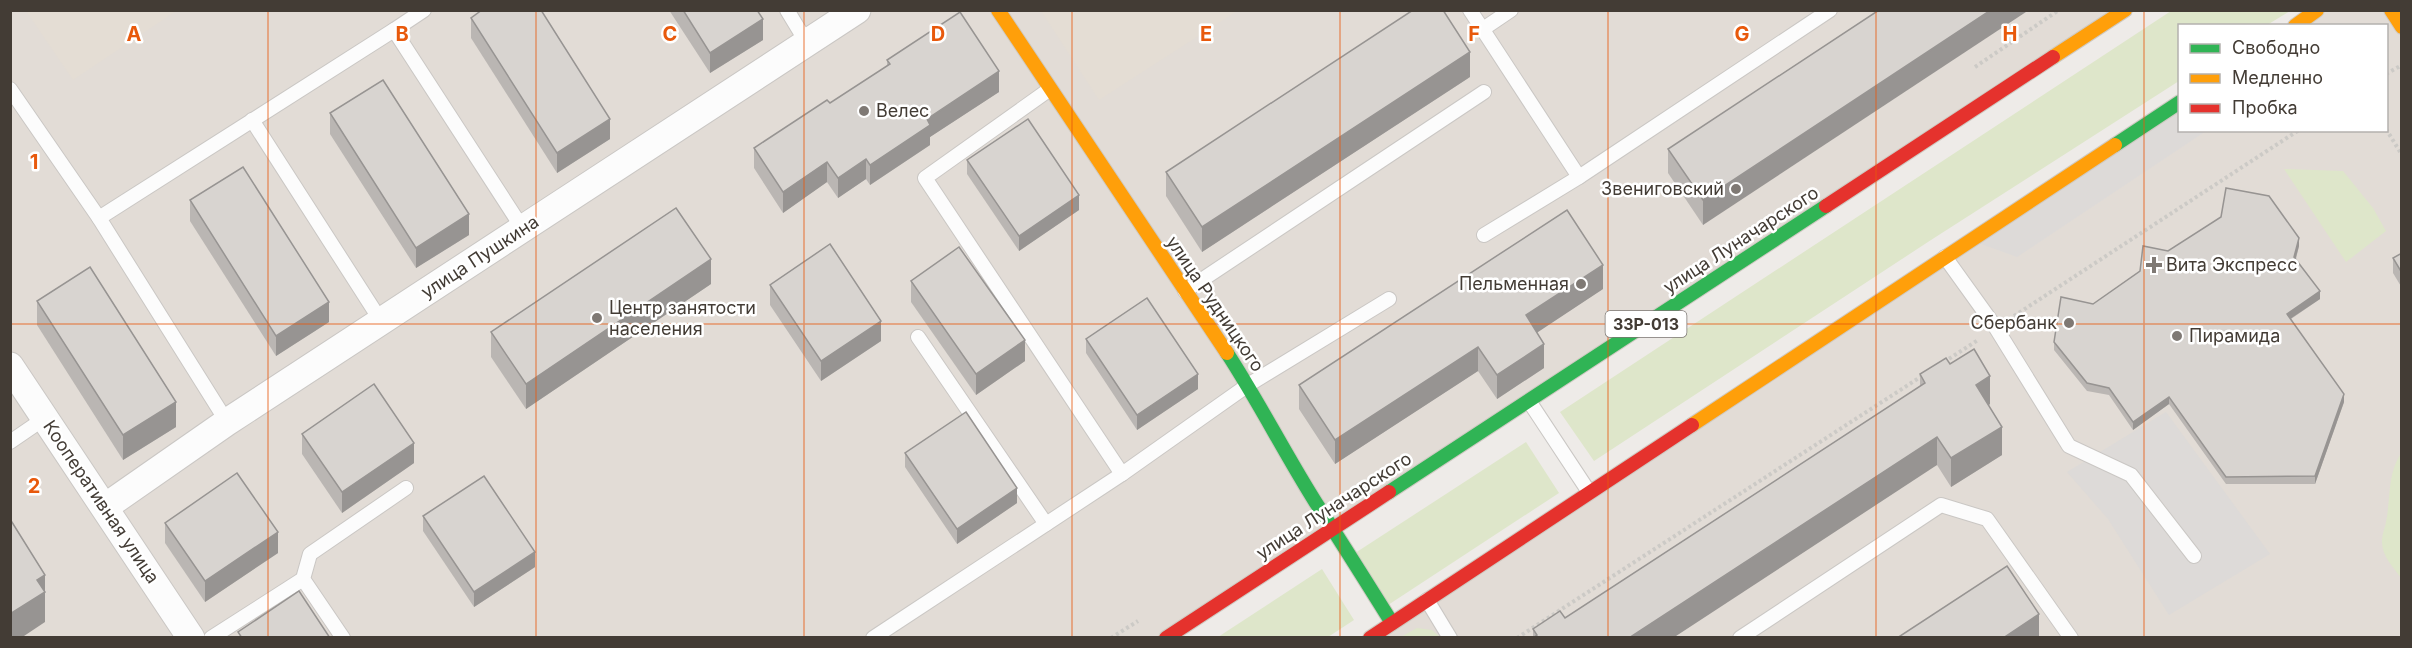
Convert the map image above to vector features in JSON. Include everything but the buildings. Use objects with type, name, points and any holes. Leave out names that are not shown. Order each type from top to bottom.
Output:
[{"type":"main road","name":"улица Рудницкого","points":[[998,10],[1248,386],[1316,503],[1392,622]]},
{"type":"main road","name":"улица Луначарского","points":[[1166,638],[2126,10]]},
{"type":"main road","points":[[2298,24],[2317,10]]},
{"type":"main road","points":[[2391,10],[2402,27]]},
{"type":"main road","points":[[1370,638],[2178,103]]},
{"type":"street","name":"улица Пушкина","points":[[105,507],[227,422],[856,10]]},
{"type":"street","name":"Кооперативная улица","points":[[10,366],[191,638]]},
{"type":"lane","points":[[99,218],[424,10]]},
{"type":"lane","points":[[787,10],[807,43]]},
{"type":"lane","points":[[1470,10],[1579,177]]},
{"type":"lane","points":[[1483,29],[1511,10]]},
{"type":"lane","points":[[1484,235],[1579,177],[1830,10]]},
{"type":"lane","points":[[394,30],[523,229]]},
{"type":"lane","points":[[10,89],[99,218],[227,422]]},
{"type":"lane","points":[[1050,89],[925,178],[1122,474]]},
{"type":"lane","points":[[1185,291],[1484,92]]},
{"type":"lane","points":[[252,120],[381,321]]},
{"type":"lane","points":[[1945,257],[1996,328],[2069,446],[2131,475],[2194,556]]},
{"type":"lane","points":[[873,638],[1122,474],[1248,386],[1389,298]]},
{"type":"lane","points":[[918,337],[1046,524]]},
{"type":"lane","points":[[1529,400],[1589,492]]},
{"type":"lane","points":[[10,442],[45,418]]},
{"type":"lane","points":[[211,638],[303,579],[310,554],[406,488]]},
{"type":"lane","points":[[1740,638],[1941,505],[1987,519],[2071,638]]},
{"type":"lane","points":[[303,579],[343,638]]},
{"type":"lane","points":[[1426,600],[1450,638]]},
{"type":"path","points":[[2388,73],[2402,65]]},
{"type":"path","points":[[1936,367],[2296,132]]},
{"type":"path","points":[[2388,132],[2402,155]]},
{"type":"path","points":[[1517,638],[1926,374]]},
{"type":"shaded area","points":[[10,11],[2125,11],[1166,638],[11,637]]},
{"type":"shaded area","points":[[26,11],[176,11],[73,80]]},
{"type":"shaded area","points":[[1041,11],[1237,11],[1099,100]]},
{"type":"shaded area","points":[[2317,11],[2401,11],[2401,637],[1370,638],[2178,103],[2178,132],[2388,132],[2388,24],[2297,24]]},
{"type":"shaded area","points":[[2178,103],[2178,132],[2204,132],[2017,257],[1970,240]]},
{"type":"shaded area","points":[[2166,412],[2270,554],[2169,615],[2108,519],[2067,472]]},
{"type":"green space","points":[[2171,11],[2290,11],[2269,24],[2178,24],[2178,82],[1594,461],[1560,412]]},
{"type":"green space","points":[[2284,169],[2343,171],[2373,208],[2386,231],[2346,262]]},
{"type":"green space","points":[[1526,442],[1559,493],[1385,607],[1349,557]]},
{"type":"green space","points":[[2401,453],[2401,578],[2385,556],[2382,540],[2388,513],[2391,478]]},
{"type":"green space","points":[[1322,569],[1354,620],[1328,637],[1218,637]]},
{"type":"green space","points":[[1417,628],[1432,630],[1440,637],[1399,638]]},
{"type":"traffic: fast","points":[[2115,145],[2178,103]]},
{"type":"traffic: fast","points":[[1389,492],[1826,206]]},
{"type":"traffic: fast","points":[[1227,353],[1392,623]]},
{"type":"traffic: slow","points":[[998,10],[1227,353]]},
{"type":"traffic: slow","points":[[2053,57],[2125,10]]},
{"type":"traffic: slow","points":[[2298,24],[2317,10]]},
{"type":"traffic: slow","points":[[2391,10],[2402,27]]},
{"type":"traffic: slow","points":[[1692,425],[2115,145]]},
{"type":"traffic: jam","points":[[1826,206],[2053,57]]},
{"type":"traffic: jam","points":[[1370,638],[1692,425]]},
{"type":"traffic: jam","points":[[1166,638],[1389,492]]},
{"type":"place","name":"Велес","points":[[864,111]]},
{"type":"place","name":"Звениговский","points":[[1736,189]]},
{"type":"place","name":"Вита Экспресс","points":[[2154,265]]},
{"type":"place","name":"Пельменная","points":[[1581,284]]},
{"type":"place","name":"Центр занятости населения","points":[[597,318]]},
{"type":"place","name":"Сбербанк","points":[[2069,323]]},
{"type":"place","name":"Пирамида","points":[[2177,336]]}]
